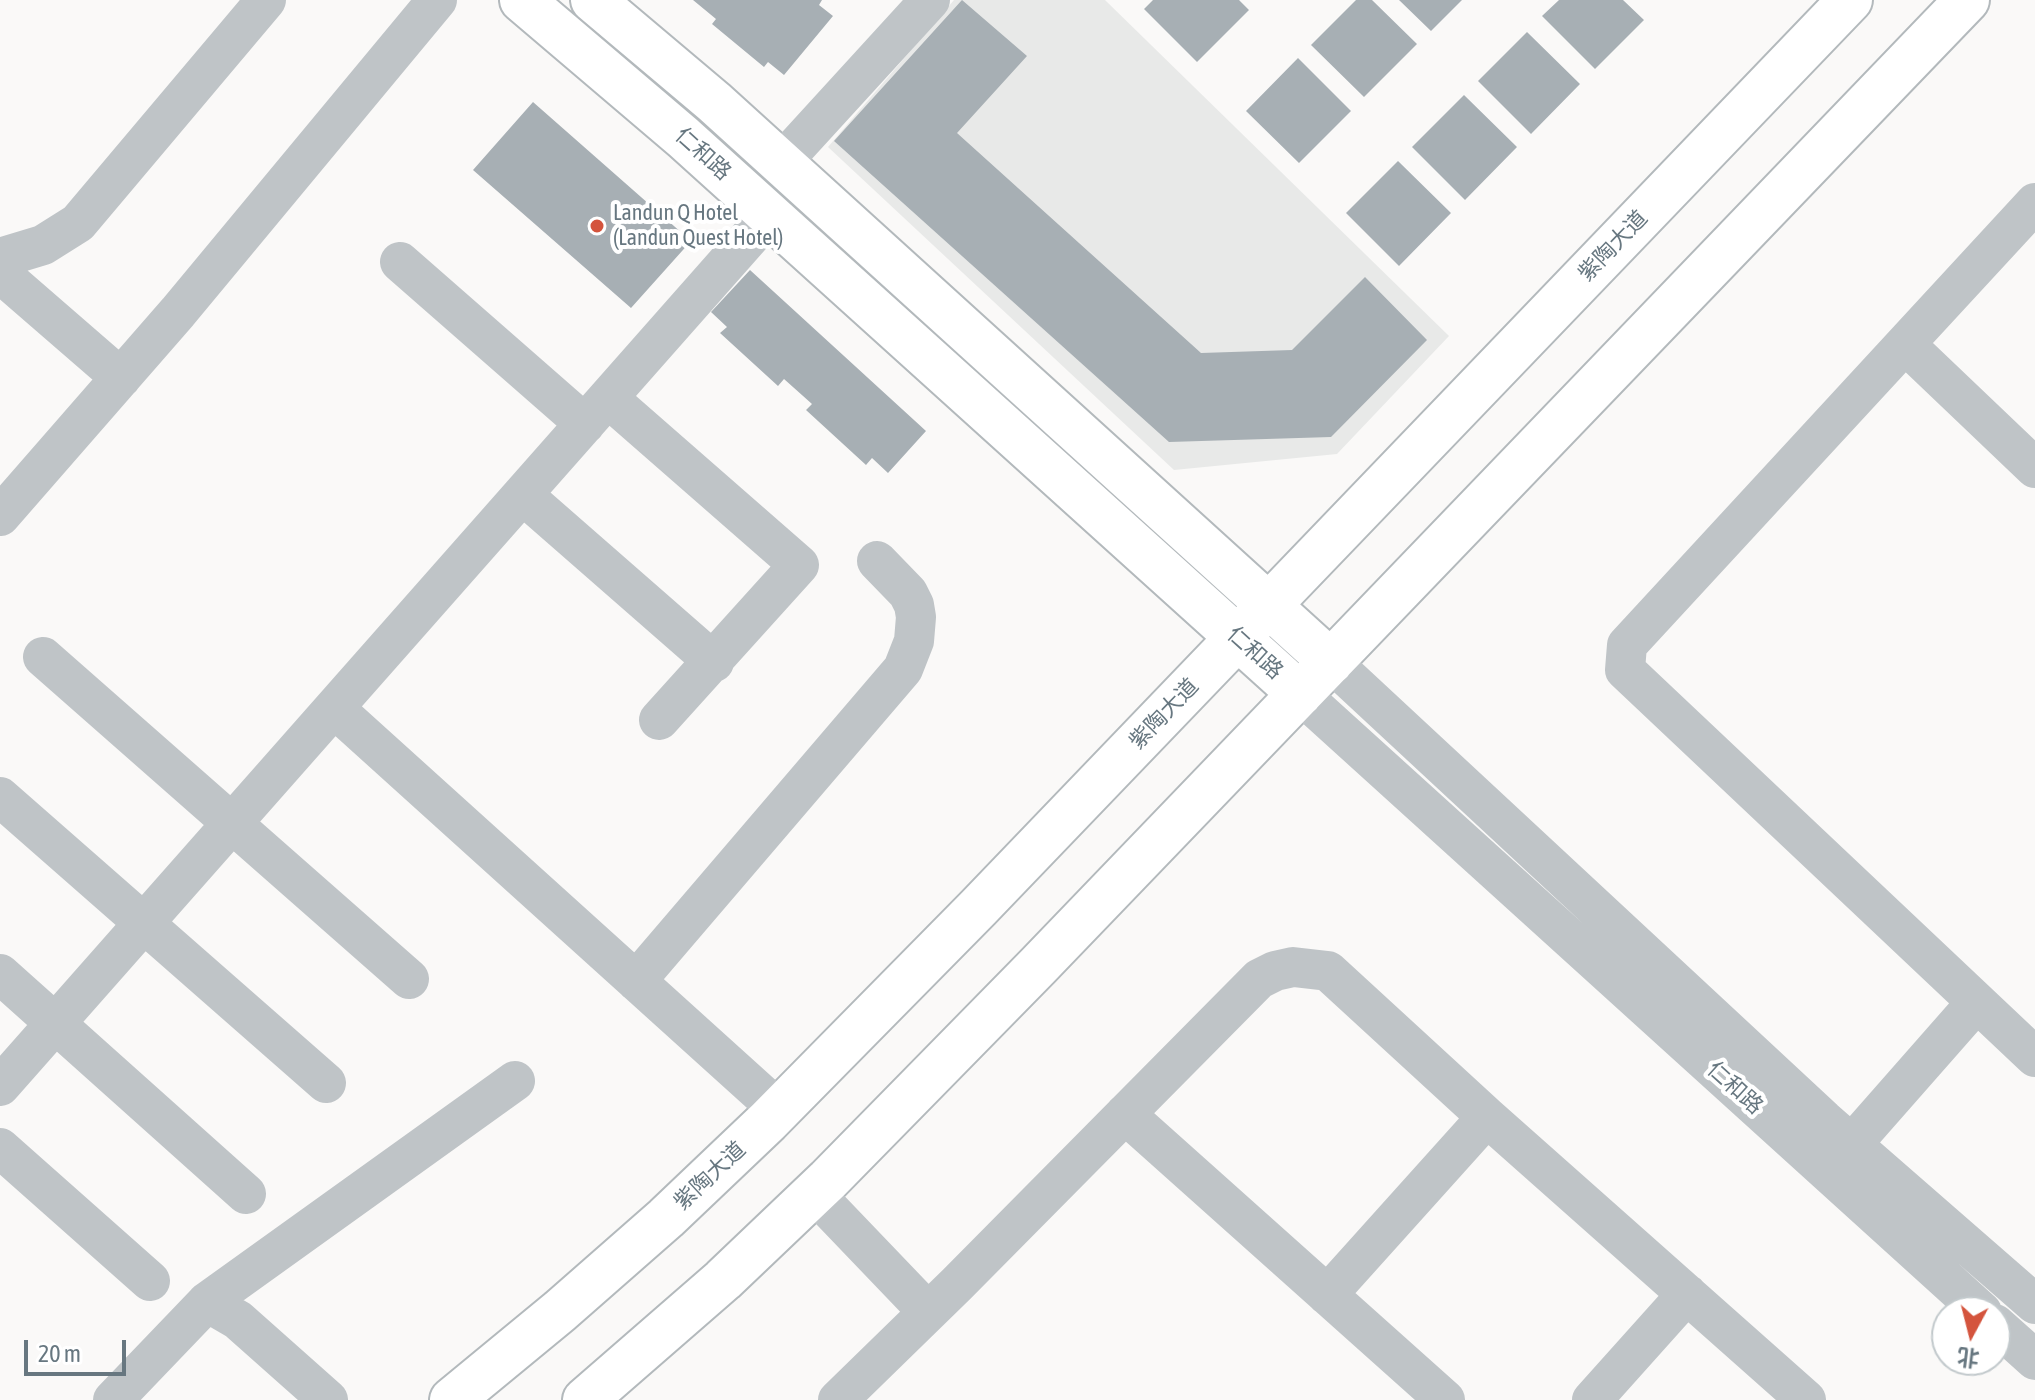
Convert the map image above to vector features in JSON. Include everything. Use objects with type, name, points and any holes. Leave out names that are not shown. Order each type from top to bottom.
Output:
[{"type":"main road","name":"仁和路","points":[[522,0],[770,214],[1300,694]]},
{"type":"main road","name":"仁和路","points":[[593,0],[714,102],[1331,662]]},
{"type":"main road","name":"紫陶大道","points":[[452,1400],[642,1239],[779,1110],[978,908],[1850,0]]},
{"type":"main road","points":[[585,1400],[723,1280],[814,1193],[1038,966],[1967,0]]},
{"type":"street","points":[[0,258],[43,245],[78,223],[266,0]]},
{"type":"street","points":[[0,516],[121,378],[437,0]]},
{"type":"street","points":[[781,163],[930,0]]},
{"type":"street","points":[[2031,1047],[1976,1003],[1625,670],[1627,645],[2035,203]]},
{"type":"street","points":[[0,1086],[770,214]]},
{"type":"street","points":[[400,262],[799,565],[659,720]]},
{"type":"street","points":[[0,273],[121,378]]},
{"type":"street","points":[[1905,344],[2035,468]]},
{"type":"street","points":[[523,495],[714,662]]},
{"type":"street","points":[[636,981],[903,669],[914,641],[914,605],[908,593],[877,561]]},
{"type":"street","points":[[43,657],[409,979]]},
{"type":"street","name":"仁和路","points":[[1331,662],[1852,1144],[2035,1304]]},
{"type":"street","name":"仁和路","points":[[1300,694],[1964,1296]]},
{"type":"street","points":[[334,708],[779,1110]]},
{"type":"street","points":[[0,797],[326,1083]]},
{"type":"street","points":[[838,1400],[1259,979],[1293,967],[1328,971],[1487,1117],[1806,1400]]},
{"type":"street","points":[[0,974],[246,1194]]},
{"type":"street","points":[[1852,1144],[1976,1003]]},
{"type":"street","points":[[113,1400],[207,1302],[515,1081]]},
{"type":"street","points":[[1125,1114],[1445,1400]]},
{"type":"street","points":[[1327,1295],[1487,1117]]},
{"type":"street","points":[[0,1148],[150,1281]]},
{"type":"street","points":[[814,1193],[928,1312]]},
{"type":"street","points":[[1592,1400],[1687,1294]]},
{"type":"street","points":[[207,1302],[238,1320],[328,1400]]},
{"type":"street","points":[[2011,1338],[2035,1360]]},
{"type":"shaded area","points":[[954,0],[1105,0],[1449,336],[1337,454],[1174,470],[828,147]]},
{"type":"building","points":[[693,0],[822,0],[819,5],[833,16],[784,75],[768,62],[764,67],[712,24],[716,19]]},
{"type":"building","points":[[962,0],[1027,56],[957,133],[1201,353],[1292,350],[1365,277],[1427,340],[1331,437],[1169,442],[834,141]]},
{"type":"building","points":[[1153,0],[1239,0],[1249,10],[1197,62],[1144,9]]},
{"type":"building","points":[[1356,0],[1372,0],[1417,44],[1364,97],[1311,45]]},
{"type":"building","points":[[1399,0],[1462,0],[1431,31]]},
{"type":"building","points":[[1559,0],[1623,0],[1644,20],[1595,69],[1542,16]]},
{"type":"building","points":[[1527,32],[1580,84],[1531,134],[1478,81]]},
{"type":"building","points":[[1298,58],[1351,111],[1299,163],[1246,111]]},
{"type":"building","points":[[1464,95],[1517,147],[1465,200],[1412,147]]},
{"type":"building","points":[[533,102],[691,241],[631,308],[473,170]]},
{"type":"building","points":[[1398,161],[1451,213],[1399,266],[1346,213]]},
{"type":"building","points":[[750,270],[926,431],[888,473],[872,458],[866,465],[806,410],[812,404],[784,379],[778,386],[720,333],[727,327],[711,312]]},
{"type":"place","name":"Landun Q Hotel (Landun Quest Hotel)","points":[[597,226]]}]
